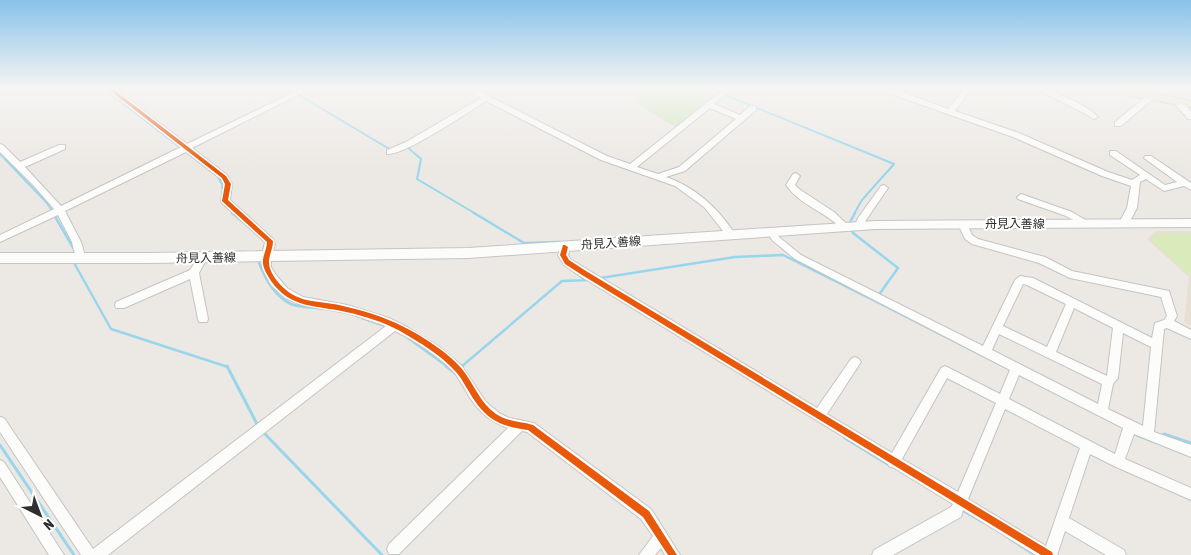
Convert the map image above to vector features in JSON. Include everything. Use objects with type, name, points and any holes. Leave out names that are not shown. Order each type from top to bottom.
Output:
[{"type":"main road","name":"舟見入善線","points":[[0,258],[202,258],[468,253],[860,225],[1191,223]]},
{"type":"street","points":[[144,115],[224,177],[228,184],[225,201],[270,241],[266,262],[268,271],[282,290],[294,300],[371,315],[395,325],[456,367],[480,404],[497,420],[530,427],[646,514],[673,555]]},
{"type":"street","points":[[0,239],[59,212],[254,115]]},
{"type":"street","points":[[390,152],[409,144],[458,115]]},
{"type":"street","points":[[520,115],[601,156],[633,166],[678,184],[707,205],[730,234]]},
{"type":"street","points":[[633,166],[697,115]]},
{"type":"street","points":[[733,115],[741,118]]},
{"type":"street","points":[[660,176],[682,169],[745,115]]},
{"type":"street","points":[[955,115],[1016,135],[1105,174],[1135,184]]},
{"type":"street","points":[[1118,124],[1129,115]]},
{"type":"street","points":[[0,146],[52,199],[78,243],[81,259]]},
{"type":"street","points":[[19,166],[62,147]]},
{"type":"street","points":[[1113,153],[1164,188],[1188,185]]},
{"type":"street","points":[[1148,158],[1188,185]]},
{"type":"street","points":[[796,176],[790,185],[796,194],[838,219],[844,226]]},
{"type":"street","points":[[1127,223],[1126,219],[1132,208],[1136,180],[1147,176]]},
{"type":"street","points":[[860,225],[861,220],[884,188]]},
{"type":"street","points":[[1021,197],[1069,214],[1087,224]]},
{"type":"street","points":[[963,224],[968,236],[976,242],[1042,260],[1070,274],[1166,294],[1172,316],[1168,323],[1159,326],[1148,435]]},
{"type":"street","points":[[771,231],[776,239],[798,257],[1148,435],[1191,451]]},
{"type":"street","points":[[565,247],[563,256],[572,266],[1049,555],[1087,445]]},
{"type":"street","points":[[120,305],[194,272],[202,258]]},
{"type":"street","points":[[194,272],[203,319]]},
{"type":"street","points":[[985,353],[1020,280],[1028,281],[1157,345]]},
{"type":"street","points":[[1050,353],[1072,302]]},
{"type":"street","points":[[1168,323],[1191,335]]},
{"type":"street","points":[[97,555],[395,325]]},
{"type":"street","points":[[1102,412],[1108,382],[1112,378],[1118,326]]},
{"type":"street","points":[[997,328],[1108,382]]},
{"type":"street","points":[[818,416],[855,362]]},
{"type":"street","points":[[878,555],[956,512],[1016,369]]},
{"type":"street","points":[[893,462],[944,371],[1118,462],[1191,494]]},
{"type":"street","points":[[0,422],[89,555]]},
{"type":"street","points":[[394,549],[519,426]]},
{"type":"street","points":[[1118,462],[1130,426]]},
{"type":"street","points":[[0,466],[57,555]]},
{"type":"street","points":[[1061,521],[1119,555]]},
{"type":"street","points":[[646,555],[661,536]]},
{"type":"shaded area","points":[[1155,231],[1191,231],[1191,326],[1184,322],[1189,277],[1147,239]]},
{"type":"green space","points":[[655,115],[691,115],[676,127]]},
{"type":"green space","points":[[1158,234],[1191,234],[1191,276],[1150,240]]},
{"type":"waterway","points":[[138,115],[214,173]]},
{"type":"waterway","points":[[332,115],[391,150]]},
{"type":"waterway","points":[[774,115],[894,164],[862,200],[854,214]]},
{"type":"waterway","points":[[406,146],[421,159],[417,179],[476,214]]},
{"type":"waterway","points":[[0,154],[47,203],[54,214]]},
{"type":"waterway","points":[[218,177],[222,184],[223,195]]},
{"type":"waterway","points":[[223,203],[234,214]]},
{"type":"waterway","points":[[53,213],[75,251]]},
{"type":"waterway","points":[[232,213],[242,221]]},
{"type":"waterway","points":[[474,213],[524,243],[559,242],[559,244]]},
{"type":"waterway","points":[[855,213],[849,224],[853,233],[898,268],[878,296]]},
{"type":"waterway","points":[[600,278],[735,257],[783,255],[997,363]]},
{"type":"waterway","points":[[261,259],[259,263],[264,275],[280,297],[291,304],[323,309]]},
{"type":"waterway","points":[[73,261],[111,329],[227,367]]},
{"type":"waterway","points":[[574,271],[585,280]]},
{"type":"waterway","points":[[461,367],[562,281],[589,280]]},
{"type":"waterway","points":[[362,318],[388,327]]},
{"type":"waterway","points":[[408,338],[448,367]]},
{"type":"waterway","points":[[446,366],[454,372]]},
{"type":"waterway","points":[[227,367],[258,426]]},
{"type":"waterway","points":[[263,432],[382,555]]},
{"type":"waterway","points":[[1163,436],[1164,434],[1191,443]]},
{"type":"waterway","points":[[1137,435],[1155,442]]},
{"type":"waterway","points":[[845,438],[889,465]]},
{"type":"waterway","points":[[0,445],[74,555]]},
{"type":"waterway","points":[[962,510],[983,522]]},
{"type":"waterway","points":[[1009,538],[1035,555]]},
{"type":"cycle path","points":[[144,115],[224,177],[228,184],[225,201],[270,241],[266,267],[272,278],[289,296],[308,303],[347,309],[385,321],[434,349],[457,368],[482,406],[494,417],[501,421],[530,427],[646,514],[673,555]]},
{"type":"cycle path","points":[[565,247],[563,255],[567,262],[584,273],[1049,555]]}]
